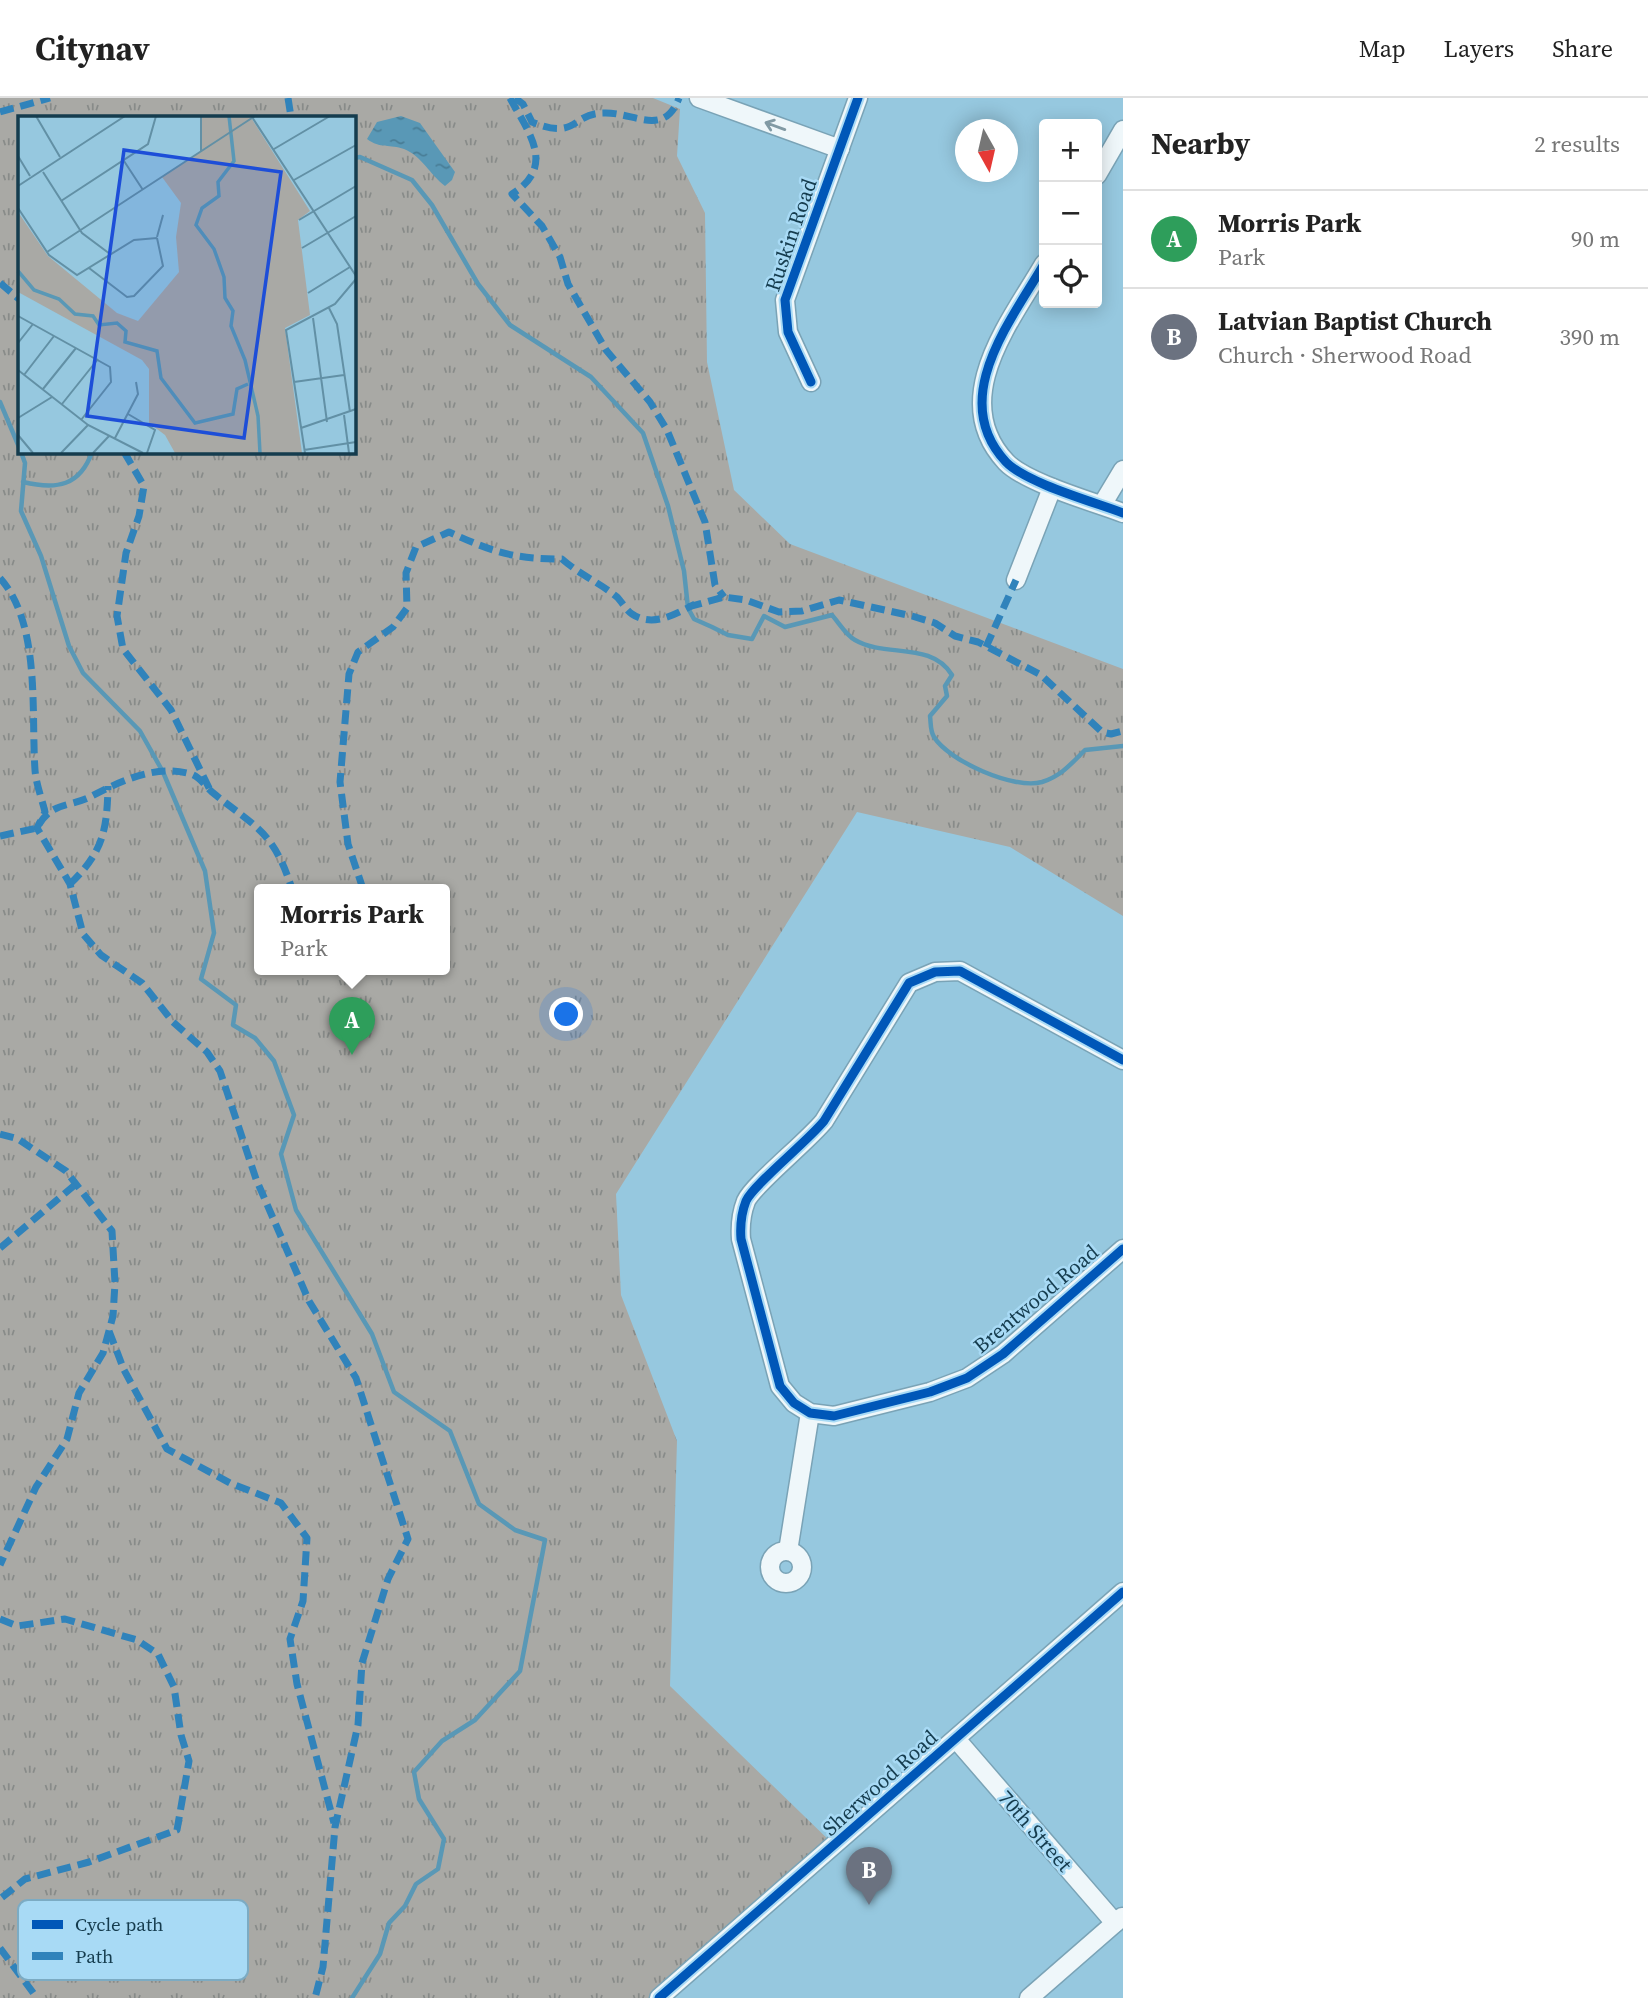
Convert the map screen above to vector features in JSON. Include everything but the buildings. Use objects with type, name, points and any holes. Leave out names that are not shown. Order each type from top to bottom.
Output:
[{"type":"street","points":[[699,98],[840,149]]},
{"type":"street","name":"Ruskin Road","points":[[811,382],[788,332],[785,300],[858,98]]},
{"type":"street","points":[[1102,166],[1123,130]]},
{"type":"street","points":[[1039,273],[990,357],[981,401],[989,433],[1007,463],[1052,488],[1123,513]]},
{"type":"street","points":[[1102,505],[1123,470]]},
{"type":"street","points":[[1016,580],[1052,488]]},
{"type":"street","points":[[788,1550],[810,1413],[794,1403],[779,1386],[741,1239],[740,1222],[747,1198],[809,1140],[824,1121],[909,983],[935,972],[960,971],[1123,1060]]},
{"type":"street","name":"Brentwood Road","points":[[810,1413],[834,1416],[930,1392],[967,1378],[1003,1354],[1122,1252]]},
{"type":"street","name":"Sherwood Road","points":[[659,1998],[1123,1592]]},
{"type":"street","name":"70th Street","points":[[956,1739],[1119,1920]]},
{"type":"street","points":[[1030,1998],[1119,1920]]},
{"type":"green space","points":[[0,98],[653,98],[680,109],[677,156],[705,213],[707,362],[734,490],[790,544],[1123,669],[1123,916],[1010,847],[857,812],[616,1194],[621,1295],[677,1441],[670,1686],[834,1845],[654,1998],[0,1998]]},
{"type":"water","points":[[401,116],[420,123],[455,172],[452,180],[445,186],[410,152],[376,144],[367,139],[377,122]]},
{"type":"waterway","points":[[355,158],[360,157],[412,180],[432,205],[478,284],[510,325],[591,377],[643,433],[668,506],[684,571],[688,608],[694,619],[728,635],[752,639],[764,616],[785,627],[832,615],[855,640],[867,645],[932,658],[943,664],[952,675],[945,686],[947,696],[930,716],[934,737],[967,764],[999,778],[1015,782],[1042,782],[1060,773],[1085,750],[1123,746]]},
{"type":"waterway","points":[[0,402],[18,445]]},
{"type":"waterway","points":[[21,453],[25,463],[21,511],[41,556],[69,646],[83,673],[140,731],[163,772],[205,871],[214,933],[201,979],[236,1005],[233,1025],[255,1038],[274,1061],[294,1115],[281,1154],[296,1210],[372,1334],[394,1392],[450,1431],[479,1504],[515,1530],[545,1540],[520,1671],[475,1720],[442,1741],[414,1772],[419,1799],[444,1839],[438,1869],[416,1884],[405,1906],[389,1923],[380,1954],[352,1998]]},
{"type":"waterway","points":[[23,482],[46,485],[66,483],[81,472],[92,453]]},
{"type":"marked path","points":[[0,112],[50,98]]},
{"type":"marked path","points":[[288,98],[291,116]]},
{"type":"marked path","points":[[510,98],[530,136],[536,160],[526,183],[512,194],[542,226],[560,257],[568,284],[606,350],[650,402],[667,430],[705,522],[715,585],[724,597]]},
{"type":"marked path","points":[[515,98],[523,104],[532,122],[558,129],[566,128],[593,114],[657,120],[673,110],[679,98]]},
{"type":"marked path","points":[[0,283],[18,298]]},
{"type":"marked path","points":[[125,453],[144,486],[139,516],[126,553],[117,616],[123,649],[171,710],[210,790]]},
{"type":"marked path","points":[[361,884],[348,844],[340,782],[349,674],[358,652],[393,627],[407,608],[406,573],[416,547],[449,532],[504,553],[530,558],[562,559],[617,597],[632,614],[648,620],[664,618],[695,604]]},
{"type":"marked path","points":[[0,578],[13,597],[28,644],[33,696],[35,770],[45,812],[37,828],[70,884],[83,934],[101,955],[142,983],[173,1022],[207,1052],[220,1071],[256,1179],[309,1301],[356,1378],[408,1539],[388,1579],[362,1663],[358,1725],[335,1827],[323,1967],[315,1998]]},
{"type":"marked path","points":[[986,647],[1016,580]]},
{"type":"marked path","points":[[688,607],[724,597],[746,600],[779,612],[802,611],[839,600],[912,616],[935,623],[955,636],[978,642],[1041,675],[1102,732],[1111,734],[1123,731]]},
{"type":"marked path","points":[[0,836],[37,828],[54,810],[137,776],[162,771],[187,773],[198,778],[261,832],[278,854],[290,884]]},
{"type":"marked path","points":[[70,884],[90,862],[101,840],[108,786]]},
{"type":"marked path","points":[[0,1134],[18,1139],[66,1171],[112,1231],[115,1283],[113,1316],[103,1353],[79,1393],[67,1439],[36,1487],[0,1565]]},
{"type":"marked path","points":[[0,1248],[76,1184]]},
{"type":"marked path","points":[[109,1331],[124,1370],[167,1449],[230,1483],[281,1503],[307,1538],[303,1601],[290,1639],[297,1684],[334,1823]]},
{"type":"marked path","points":[[0,1619],[17,1626],[65,1619],[137,1640],[158,1654],[174,1687],[181,1735],[189,1761],[177,1830],[89,1862],[25,1879],[0,1899]]},
{"type":"marked path","points":[[0,1948],[18,1972]]},
{"type":"marked path","points":[[24,1980],[37,1998]]},
{"type":"cycle path","points":[[811,382],[788,332],[785,300],[858,98]]},
{"type":"cycle path","points":[[1039,272],[990,361],[983,387],[982,412],[989,438],[1006,462],[1016,470],[1061,491],[1123,513]]},
{"type":"cycle path","points":[[1123,1060],[960,971],[935,972],[909,983],[824,1121],[746,1201],[741,1229],[741,1239],[780,1386],[794,1403],[810,1413],[834,1416],[930,1392],[967,1378],[1003,1354],[1123,1249]]},
{"type":"cycle path","points":[[659,1998],[1123,1592]]},
{"type":"place","name":"Morris Park","points":[[352,1055]]},
{"type":"place","name":"Latvian Baptist Church","points":[[869,1905]]}]
